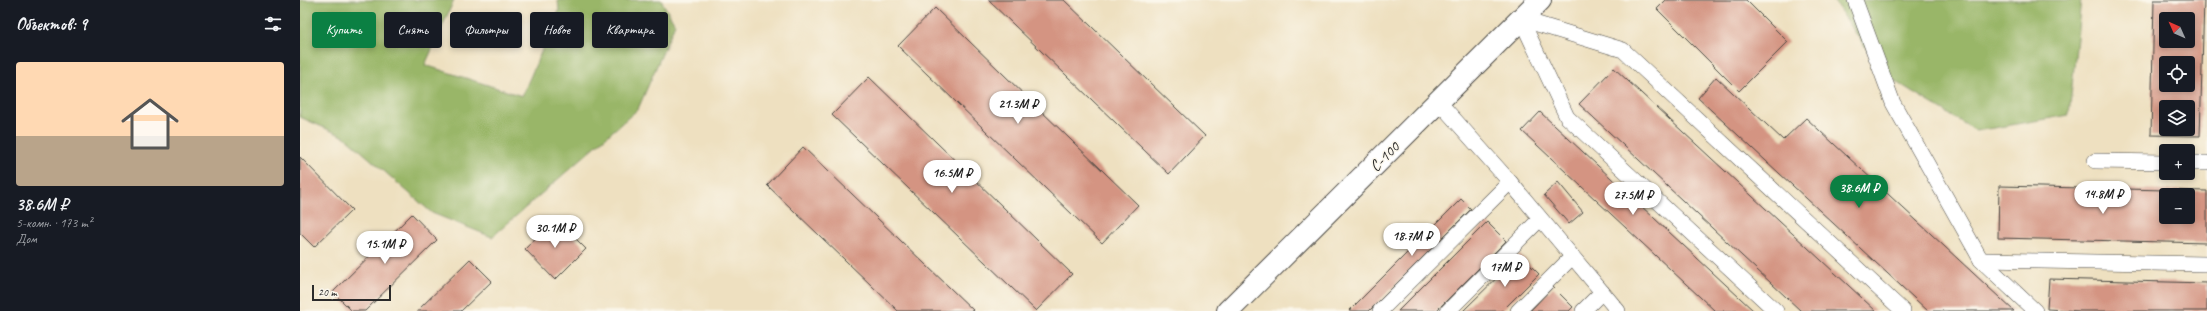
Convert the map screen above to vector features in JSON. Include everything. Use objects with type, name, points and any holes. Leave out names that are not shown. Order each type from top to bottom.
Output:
[{"type":"street","name":"С-100","points":[[1228,311],[1540,0]]},
{"type":"lane","points":[[1854,0],[1893,103],[1981,260],[2035,311]]},
{"type":"lane","points":[[1521,19],[1567,117],[1776,311]]},
{"type":"lane","points":[[1521,19],[1622,50],[1903,311]]},
{"type":"lane","points":[[1438,102],[1510,182],[1618,311]]},
{"type":"lane","points":[[2095,161],[2159,162]]},
{"type":"lane","points":[[2195,163],[2207,163]]},
{"type":"lane","points":[[1380,311],[1510,182]]},
{"type":"lane","points":[[1448,311],[1540,219]]},
{"type":"lane","points":[[1518,311],[1572,257]]},
{"type":"lane","points":[[1981,260],[2207,264]]},
{"type":"lane","points":[[1583,311],[1602,292]]},
{"type":"green space","points":[[300,0],[454,0],[442,27],[442,12],[384,12],[384,48],[433,48],[425,65],[522,96],[543,48],[584,48],[584,12],[559,12],[558,0],[661,0],[668,12],[592,12],[592,48],[665,48],[638,109],[492,237],[432,213],[345,137],[300,117]]},
{"type":"green space","points":[[1833,0],[2081,0],[2069,115],[1976,131],[1884,74]]},
{"type":"green space","points":[[668,12],[675,24],[668,40]]},
{"type":"building","points":[[988,0],[1064,0],[1205,136],[1169,174]]},
{"type":"building","points":[[1666,0],[1746,0],[1788,42],[1739,91],[1657,9]]},
{"type":"building","points":[[2154,0],[2204,0],[2200,136],[2195,136],[2195,100],[2159,100],[2159,135],[2151,135]]},
{"type":"building","points":[[935,8],[1138,205],[1102,243],[898,46]]},
{"type":"building","points":[[1614,68],[1876,311],[1801,311],[1579,104]]},
{"type":"building","points":[[869,77],[1072,274],[1036,311],[832,115]]},
{"type":"building","points":[[1716,77],[1783,140],[1806,118],[2014,311],[1928,311],[1698,98]]},
{"type":"building","points":[[1540,112],[1754,311],[1715,311],[1522,131]]},
{"type":"building","points":[[803,147],[974,311],[898,311],[767,185]]},
{"type":"building","points":[[300,157],[352,210],[314,247],[300,233]]},
{"type":"building","points":[[1558,182],[1583,212],[1569,224],[1544,195]]},
{"type":"building","points":[[1999,186],[2159,190],[2159,224],[2195,224],[2195,191],[2207,191],[2207,243],[1998,238]]},
{"type":"building","points":[[1461,199],[1471,209],[1369,311],[1349,311]]},
{"type":"building","points":[[412,214],[437,240],[365,311],[352,311],[333,292]]},
{"type":"building","points":[[555,218],[586,249],[555,280],[525,249]]},
{"type":"building","points":[[1487,222],[1506,241],[1436,311],[1398,311]]},
{"type":"building","points":[[1520,255],[1539,274],[1502,311],[1463,311]]},
{"type":"building","points":[[470,259],[492,281],[461,311],[417,311]]},
{"type":"building","points":[[2049,279],[2207,283],[2207,311],[2080,311],[2047,309]]},
{"type":"building","points":[[1553,287],[1573,307],[1569,311],[1530,311]]}]
